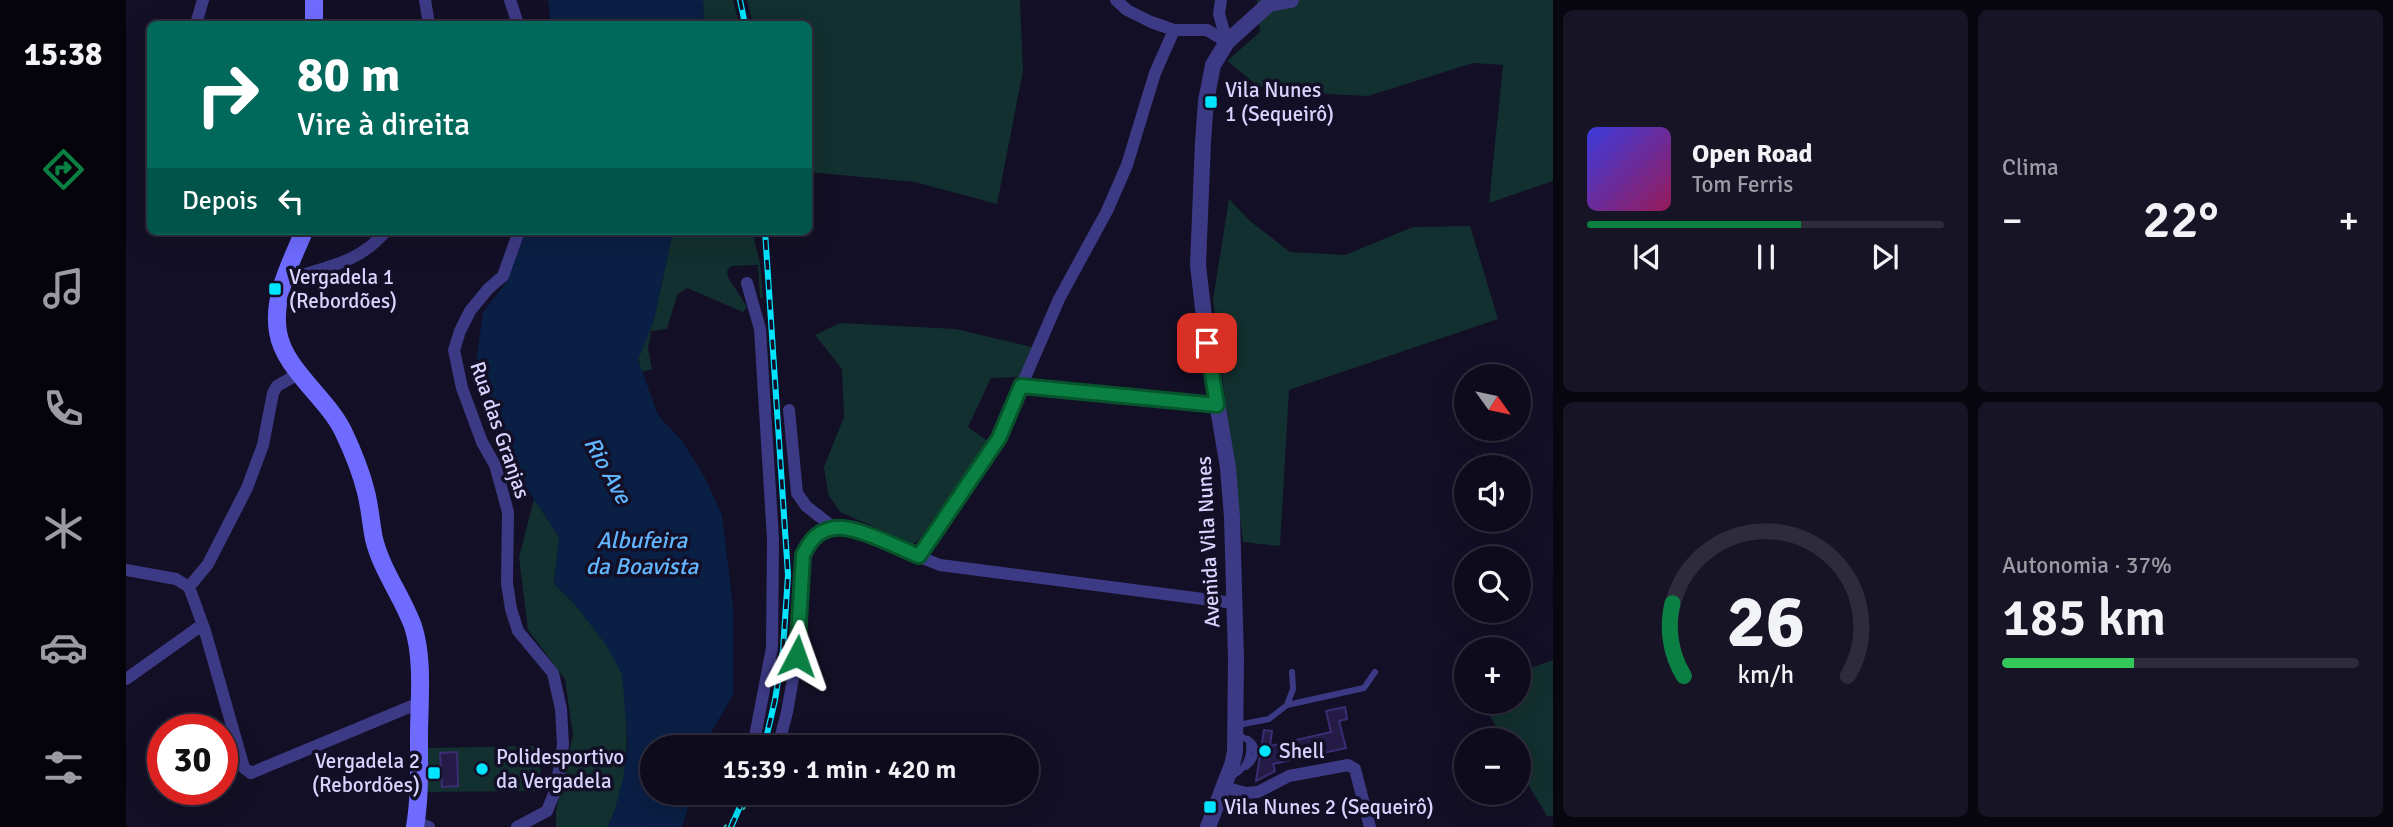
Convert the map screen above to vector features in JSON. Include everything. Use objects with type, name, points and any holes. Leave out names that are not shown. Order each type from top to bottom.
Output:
[{"type":"main road","points":[[314,0],[314,21]]},
{"type":"main road","points":[[302,235],[277,306],[278,332],[286,353],[335,416],[345,434],[361,475],[379,555],[413,627],[418,658],[420,825]]},
{"type":"street","points":[[197,21],[203,0]]},
{"type":"street","points":[[425,0],[428,21]]},
{"type":"street","points":[[510,0],[517,21]]},
{"type":"street","points":[[1116,0],[1127,10],[1152,22],[1174,30],[1207,30],[1227,41]]},
{"type":"street","points":[[1221,0],[1220,14],[1227,41]]},
{"type":"street","name":"Avenida Vila Nunes","points":[[1208,827],[1231,778],[1239,732],[1233,517],[1198,265],[1206,102],[1213,65],[1227,41],[1269,4],[1291,0]]},
{"type":"street","points":[[919,556],[999,438],[1059,299],[1107,211],[1127,165],[1155,73],[1174,30]]},
{"type":"street","points":[[286,275],[295,276],[352,260],[382,235]]},
{"type":"street","name":"Rua das Granjas","points":[[517,827],[547,811],[556,789],[561,765],[564,726],[553,673],[518,631],[511,609],[507,583],[508,512],[495,465],[482,442],[462,388],[454,350],[470,311],[503,276],[518,235]]},
{"type":"street","points":[[747,283],[760,329],[773,539],[772,649],[754,735]]},
{"type":"street","points":[[188,587],[208,564],[247,488],[263,445],[273,393],[277,386],[300,373]]},
{"type":"street","points":[[1021,386],[1217,405]]},
{"type":"street","points":[[789,410],[797,494],[806,506],[832,527]]},
{"type":"street","points":[[781,735],[797,656],[803,555],[809,543],[821,532],[832,527],[846,528],[940,565],[1234,603]]},
{"type":"street","points":[[126,570],[176,579],[188,587],[202,625],[244,768],[251,773],[419,703]]},
{"type":"street","points":[[126,679],[202,625]]},
{"type":"street","points":[[1231,778],[1246,793],[1258,792],[1289,776],[1348,765],[1354,769],[1370,827]]},
{"type":"lane","points":[[1287,705],[1293,689],[1292,672]]},
{"type":"lane","points":[[1239,732],[1269,719],[1287,705],[1364,688],[1375,672]]},
{"type":"path","points":[[724,827],[748,805]]},
{"type":"green space","points":[[703,0],[733,0],[738,21],[704,21]]},
{"type":"green space","points":[[747,0],[1020,0],[1023,71],[997,204],[915,182],[812,172],[812,21],[752,21]]},
{"type":"green space","points":[[1257,0],[1553,0],[1553,181],[1489,203],[1503,65],[1473,63],[1368,96],[1308,93],[1258,86],[1227,61],[1260,32]]},
{"type":"green space","points":[[1229,199],[1250,221],[1290,252],[1345,255],[1413,227],[1470,226],[1498,319],[1289,390],[1280,546],[1243,542],[1213,300]]},
{"type":"green space","points":[[672,235],[753,235],[760,263],[763,298],[760,298],[758,265],[731,266],[727,271],[747,307],[743,312],[687,288],[677,295],[667,329],[651,331],[648,349],[652,369],[642,372],[638,359],[654,320]]},
{"type":"green space","points":[[840,323],[956,329],[1032,347],[1020,377],[991,378],[968,427],[988,441],[913,544],[840,512],[828,494],[824,467],[844,417],[842,369],[815,335]]},
{"type":"green space","points":[[534,499],[559,537],[554,584],[602,637],[623,677],[627,733],[625,765],[620,797],[607,827],[556,827],[556,811],[573,735],[565,679],[528,630],[519,557]]},
{"type":"green space","points":[[1553,660],[1553,816],[1547,816],[1531,789],[1531,728],[1497,728],[1489,714],[1531,714],[1531,668]]},
{"type":"green space","name":"Polidesportivo da Vergadela","points":[[540,746],[541,791],[423,792],[423,748]]},
{"type":"water","points":[[548,0],[703,0],[704,21],[551,21]]},
{"type":"water","name":"Albufeira da Boavista","points":[[523,235],[672,235],[654,320],[638,360],[658,415],[682,441],[705,478],[722,515],[733,607],[733,695],[710,735],[640,735],[640,805],[689,805],[682,827],[607,827],[613,816],[623,779],[628,744],[622,674],[606,645],[573,602],[554,584],[559,537],[506,457],[474,379],[483,312],[505,284]]},
{"type":"building","points":[[1345,707],[1347,719],[1339,721],[1346,748],[1273,764],[1275,771],[1256,781],[1264,730],[1272,731],[1270,746],[1331,732],[1326,711]]},
{"type":"building","points":[[457,752],[458,786],[442,787],[440,753]]},
{"type":"railway","points":[[740,0],[744,21]]},
{"type":"railway","points":[[765,235],[788,575],[783,650],[767,735]]},
{"type":"railway","points":[[731,827],[741,805]]},
{"type":"place","name":"Vila Nunes 1 (Sequeirô)","points":[[1211,102]]},
{"type":"place","name":"Vergadela 1 (Rebordões)","points":[[275,289]]},
{"type":"place","name":"Shell","points":[[1265,751]]},
{"type":"place","name":"Polidesportivo da Vergadela","points":[[482,769]]},
{"type":"place","name":"Vergadela 2 (Rebordões)","points":[[434,773]]},
{"type":"place","name":"Vila Nunes 2 (Sequeirô)","points":[[1210,807]]},
{"type":"route","points":[[797,656],[803,555],[809,543],[821,532],[832,527],[846,528],[919,556],[999,438],[1021,386],[1217,405],[1207,343]]},
{"type":"water label","name":"Rio Ave","points":[[608,470]]}]
